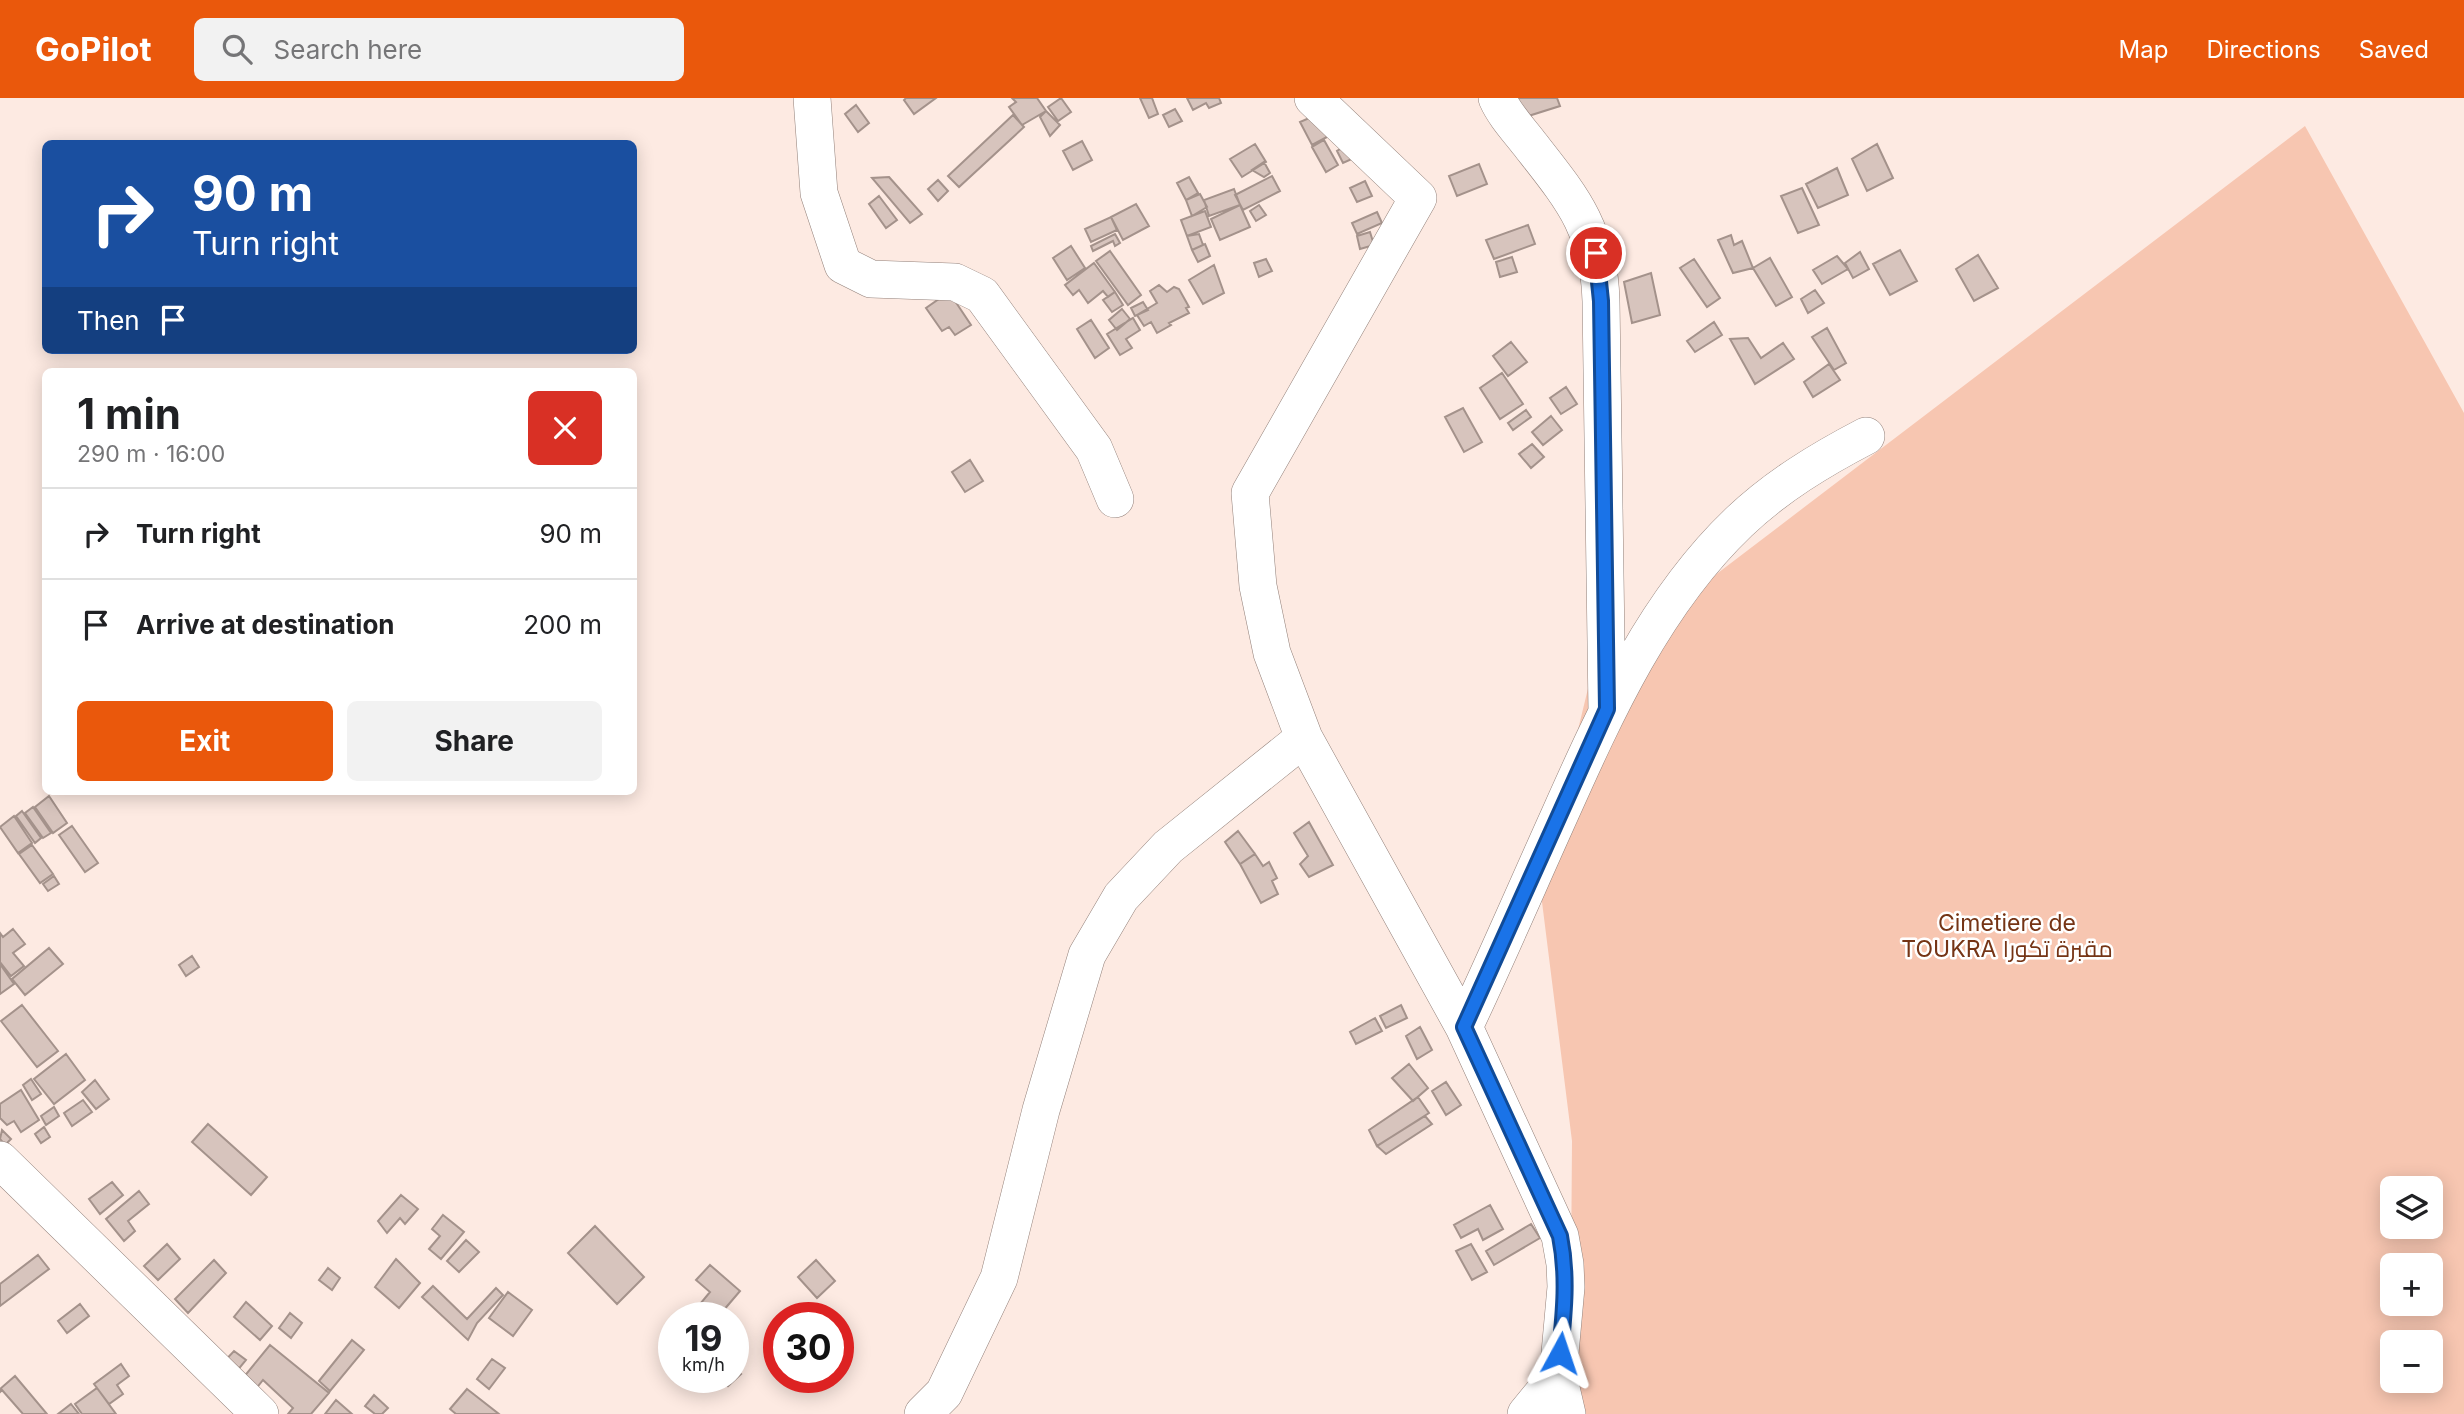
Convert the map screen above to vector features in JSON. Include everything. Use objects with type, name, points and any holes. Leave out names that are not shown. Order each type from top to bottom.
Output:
[{"type":"street","points":[[812,98],[820,193],[844,265],[872,279],[955,282],[982,295],[1094,449],[1115,499]]},
{"type":"street","points":[[1313,98],[1418,198],[1250,492],[1258,586],[1272,653],[1304,738],[1464,1027],[1560,1236],[1566,1287],[1558,1375],[1567,1414]]},
{"type":"street","points":[[1497,98],[1500,106],[1578,208],[1589,229],[1596,253],[1601,301],[1607,709]]},
{"type":"street","points":[[1464,1027],[1607,709],[1666,611],[1712,550],[1739,522],[1779,489],[1832,454],[1866,436]]},
{"type":"street","points":[[923,1414],[944,1393],[999,1278],[1041,1110],[1087,955],[1121,897],[1168,847],[1304,738]]},
{"type":"street","points":[[0,1160],[260,1414]]},
{"type":"street","points":[[1526,1414],[1558,1375]]},
{"type":"green space","name":"Cimetiere de TOUKRA مقبرة تكورا","points":[[2305,126],[2464,413],[2464,1414],[1570,1414],[1572,1141],[1540,886],[1593,668]]},
{"type":"building","points":[[936,98],[914,114],[904,100]]},
{"type":"building","points":[[1012,98],[1037,98],[1046,111],[1022,125],[1009,107],[1016,102]]},
{"type":"building","points":[[1061,98],[1071,112],[1058,121],[1048,107]]},
{"type":"building","points":[[1140,98],[1152,98],[1158,114],[1149,118]]},
{"type":"building","points":[[1187,98],[1219,98],[1221,103],[1209,108],[1206,103],[1193,110]]},
{"type":"building","points":[[1513,98],[1557,98],[1560,106],[1519,119]]},
{"type":"building","points":[[856,105],[869,123],[858,132],[845,114]]},
{"type":"building","points":[[1175,109],[1182,121],[1169,127],[1163,115]]},
{"type":"building","points":[[1046,111],[1060,125],[1050,136],[1040,117]]},
{"type":"building","points":[[1013,115],[1024,127],[959,187],[948,176]]},
{"type":"building","points":[[1316,115],[1327,137],[1312,145],[1300,122]]},
{"type":"building","points":[[1324,140],[1338,165],[1326,172],[1312,147]]},
{"type":"building","points":[[1082,141],[1092,160],[1073,170],[1063,151]]},
{"type":"building","points":[[1255,144],[1266,162],[1242,177],[1230,159]]},
{"type":"building","points":[[1877,144],[1893,178],[1867,191],[1852,159]]},
{"type":"building","points":[[1347,145],[1354,158],[1343,163],[1337,151]]},
{"type":"building","points":[[1264,162],[1270,173],[1264,177],[1252,170]]},
{"type":"building","points":[[1479,164],[1487,184],[1457,196],[1449,176]]},
{"type":"building","points":[[1837,168],[1848,195],[1818,208],[1806,184]]},
{"type":"building","points":[[1272,176],[1280,191],[1243,210],[1235,195]]},
{"type":"building","points":[[889,177],[922,214],[910,223],[872,178]]},
{"type":"building","points":[[1189,177],[1198,193],[1186,200],[1177,183]]},
{"type":"building","points":[[938,180],[948,191],[938,201],[928,189]]},
{"type":"building","points":[[1365,181],[1372,196],[1357,202],[1350,188]]},
{"type":"building","points":[[1802,188],[1819,225],[1798,233],[1781,196]]},
{"type":"building","points":[[1234,189],[1240,205],[1209,216],[1204,200]]},
{"type":"building","points":[[1200,194],[1207,207],[1192,216],[1186,200]]},
{"type":"building","points":[[879,196],[897,220],[886,228],[869,204]]},
{"type":"building","points":[[1136,204],[1149,226],[1123,240],[1111,217]]},
{"type":"building","points":[[1240,205],[1250,227],[1220,240],[1211,219]]},
{"type":"building","points":[[1259,205],[1266,215],[1256,221],[1250,211]]},
{"type":"building","points":[[1205,211],[1211,227],[1187,236],[1181,220]]},
{"type":"building","points":[[1377,212],[1382,223],[1357,234],[1352,223]]},
{"type":"building","points":[[1111,217],[1117,230],[1091,242],[1085,229]]},
{"type":"building","points":[[1528,225],[1535,244],[1494,259],[1486,240]]},
{"type":"building","points":[[1370,232],[1374,245],[1360,249],[1357,236]]},
{"type":"building","points":[[1115,234],[1120,243],[1115,246],[1113,241],[1093,251],[1091,246]]},
{"type":"building","points":[[1199,234],[1203,245],[1192,250],[1187,236]]},
{"type":"building","points":[[1731,235],[1734,245],[1742,241],[1753,268],[1733,273],[1718,240]]},
{"type":"building","points":[[1205,244],[1210,256],[1198,262],[1192,250]]},
{"type":"building","points":[[1071,246],[1085,268],[1067,280],[1053,258]]},
{"type":"building","points":[[1900,250],[1917,281],[1890,295],[1873,264]]},
{"type":"building","points":[[1110,251],[1141,295],[1128,305],[1096,261]]},
{"type":"building","points":[[1860,252],[1869,269],[1853,278],[1845,263]]},
{"type":"building","points":[[1978,255],[1998,288],[1974,301],[1956,269]]},
{"type":"building","points":[[1837,256],[1848,269],[1822,284],[1813,270]]},
{"type":"building","points":[[1512,257],[1517,272],[1500,277],[1496,262]]},
{"type":"building","points":[[1770,258],[1792,297],[1776,306],[1753,268]]},
{"type":"building","points":[[1266,259],[1272,271],[1259,277],[1254,263]]},
{"type":"building","points":[[1694,259],[1720,298],[1707,307],[1680,268]]},
{"type":"building","points":[[1094,263],[1115,292],[1108,297],[1103,291],[1088,303],[1079,290],[1073,295],[1065,285]]},
{"type":"building","points":[[1214,265],[1224,293],[1203,304],[1189,280]]},
{"type":"building","points":[[1651,273],[1660,315],[1632,323],[1624,282]]},
{"type":"building","points":[[1159,285],[1167,292],[1174,287],[1179,289],[1189,307],[1186,308],[1189,313],[1169,323],[1171,325],[1157,333],[1151,322],[1144,326],[1137,315],[1157,303],[1150,291]]},
{"type":"building","points":[[1815,290],[1824,303],[1808,313],[1801,299]]},
{"type":"building","points":[[949,292],[971,325],[955,335],[949,327],[942,331],[926,308]]},
{"type":"building","points":[[1115,292],[1123,305],[1112,312],[1103,300]]},
{"type":"building","points":[[1143,302],[1148,310],[1135,316],[1131,308]]},
{"type":"building","points":[[1122,309],[1130,319],[1117,330],[1109,320]]},
{"type":"building","points":[[1133,318],[1140,330],[1126,339],[1132,348],[1120,355],[1107,334]]},
{"type":"building","points":[[1091,320],[1109,348],[1095,358],[1077,329]]},
{"type":"building","points":[[1714,322],[1722,335],[1695,352],[1687,341]]},
{"type":"building","points":[[1827,328],[1846,363],[1834,370],[1812,337]]},
{"type":"building","points":[[1748,338],[1761,358],[1783,343],[1794,359],[1755,384],[1730,339]]},
{"type":"building","points":[[1511,342],[1527,362],[1508,376],[1493,356]]},
{"type":"building","points":[[1829,364],[1840,380],[1813,397],[1804,382]]},
{"type":"building","points":[[1502,373],[1523,404],[1500,419],[1480,388]]},
{"type":"building","points":[[1566,387],[1577,404],[1561,414],[1550,398]]},
{"type":"building","points":[[1463,408],[1482,442],[1464,452],[1445,417]]},
{"type":"building","points":[[1526,410],[1531,417],[1513,430],[1508,423]]},
{"type":"building","points":[[1551,416],[1562,430],[1543,445],[1532,432]]},
{"type":"building","points":[[1532,444],[1544,457],[1531,468],[1519,454]]},
{"type":"building","points":[[970,460],[983,481],[965,492],[952,472]]},
{"type":"building","points":[[49,796],[67,823],[53,833],[35,807]]},
{"type":"building","points":[[33,807],[51,833],[43,838],[25,813]]},
{"type":"building","points":[[22,811],[41,838],[35,843],[16,816]]},
{"type":"building","points":[[14,816],[32,843],[18,853],[0,827]]},
{"type":"building","points":[[1309,822],[1333,865],[1309,877],[1300,864],[1308,856],[1294,833]]},
{"type":"building","points":[[72,826],[98,863],[85,872],[59,835]]},
{"type":"building","points":[[1238,831],[1255,854],[1240,864],[1225,842]]},
{"type":"building","points":[[32,845],[53,874],[40,883],[19,854]]},
{"type":"building","points":[[1255,854],[1263,866],[1269,862],[1277,878],[1272,881],[1278,894],[1261,903],[1240,864]]},
{"type":"building","points":[[54,876],[59,884],[48,891],[43,884]]},
{"type":"building","points":[[13,929],[25,944],[13,953],[24,966],[11,976],[0,962],[0,933],[3,937]]},
{"type":"building","points":[[49,948],[63,964],[25,995],[12,979]]},
{"type":"building","points":[[192,956],[199,967],[186,976],[179,965]]},
{"type":"building","points":[[0,964],[14,984],[0,994]]},
{"type":"building","points":[[22,1005],[58,1051],[37,1067],[1,1021]]},
{"type":"building","points":[[1401,1005],[1407,1018],[1386,1028],[1380,1016]]},
{"type":"building","points":[[1375,1018],[1382,1031],[1356,1044],[1350,1032]]},
{"type":"building","points":[[1420,1027],[1432,1050],[1417,1059],[1406,1036]]},
{"type":"building","points":[[66,1054],[85,1080],[54,1104],[34,1079]]},
{"type":"building","points":[[1409,1064],[1428,1088],[1413,1101],[1392,1078]]},
{"type":"building","points":[[31,1079],[41,1094],[32,1100],[23,1085]]},
{"type":"building","points":[[95,1080],[109,1099],[96,1109],[82,1092]]},
{"type":"building","points":[[1446,1082],[1461,1105],[1446,1115],[1432,1091]]},
{"type":"building","points":[[21,1090],[39,1120],[21,1132],[14,1121],[7,1125],[0,1118],[0,1104]]},
{"type":"building","points":[[1418,1097],[1429,1113],[1377,1146],[1369,1130]]},
{"type":"building","points":[[83,1100],[92,1112],[72,1126],[64,1113]]},
{"type":"building","points":[[54,1107],[59,1116],[46,1125],[41,1116]]},
{"type":"building","points":[[1425,1116],[1432,1124],[1386,1154],[1377,1146]]},
{"type":"building","points":[[208,1124],[267,1177],[251,1195],[192,1142]]},
{"type":"building","points":[[44,1127],[50,1137],[41,1143],[35,1134]]},
{"type":"building","points":[[2,1130],[11,1139],[5,1145],[0,1139]]},
{"type":"building","points":[[112,1182],[123,1195],[100,1214],[89,1199]]},
{"type":"building","points":[[139,1191],[149,1204],[128,1221],[135,1231],[124,1241],[106,1219]]},
{"type":"building","points":[[401,1195],[418,1209],[405,1224],[400,1218],[387,1233],[378,1221]]},
{"type":"building","points":[[1490,1205],[1503,1229],[1483,1240],[1478,1229],[1461,1238],[1454,1225]]},
{"type":"building","points":[[443,1215],[464,1232],[441,1259],[429,1249],[440,1236],[432,1229]]},
{"type":"building","points":[[1531,1224],[1540,1238],[1494,1265],[1486,1251]]},
{"type":"building","points":[[595,1226],[644,1277],[617,1304],[568,1253]]},
{"type":"building","points":[[466,1240],[479,1252],[459,1272],[447,1261]]},
{"type":"building","points":[[167,1244],[180,1259],[158,1280],[144,1266]]},
{"type":"building","points":[[1471,1244],[1487,1272],[1472,1280],[1456,1251]]},
{"type":"building","points":[[38,1255],[49,1269],[0,1306],[0,1284]]},
{"type":"building","points":[[396,1259],[420,1283],[399,1308],[375,1287]]},
{"type":"building","points":[[214,1260],[226,1273],[188,1313],[175,1299]]},
{"type":"building","points":[[816,1260],[835,1281],[817,1298],[798,1277]]},
{"type":"building","points":[[710,1265],[740,1291],[731,1302],[702,1302],[710,1292],[696,1280]]},
{"type":"building","points":[[328,1268],[340,1278],[332,1290],[319,1280]]},
{"type":"building","points":[[433,1286],[467,1319],[496,1288],[503,1295],[477,1323],[468,1340],[422,1297]]},
{"type":"building","points":[[508,1292],[532,1310],[513,1336],[489,1318]]},
{"type":"building","points":[[246,1302],[272,1326],[260,1340],[234,1317]]},
{"type":"building","points":[[80,1304],[89,1316],[67,1333],[58,1321]]},
{"type":"building","points":[[290,1313],[302,1323],[291,1338],[279,1328]]},
{"type":"building","points":[[352,1340],[364,1350],[330,1391],[319,1381]]},
{"type":"building","points":[[270,1345],[329,1393],[311,1414],[288,1414],[293,1408],[263,1380],[251,1395],[238,1384]]},
{"type":"building","points":[[234,1351],[246,1360],[232,1377],[220,1366]]},
{"type":"building","points":[[492,1359],[505,1368],[489,1389],[477,1379]]},
{"type":"building","points":[[121,1364],[129,1376],[117,1385],[123,1394],[109,1404],[94,1384]]},
{"type":"building","points":[[15,1376],[47,1414],[23,1414],[2,1390],[0,1392]]},
{"type":"building","points":[[97,1388],[116,1414],[82,1414],[75,1404]]},
{"type":"building","points":[[467,1389],[499,1414],[456,1414],[450,1409]]},
{"type":"building","points":[[374,1395],[388,1408],[382,1414],[375,1414],[365,1406]]},
{"type":"building","points":[[336,1400],[352,1414],[325,1414]]},
{"type":"building","points":[[71,1404],[79,1414],[58,1414]]},
{"type":"route","points":[[1560,1353],[1566,1287],[1560,1236],[1464,1027],[1607,709],[1601,277],[1596,253]]}]
